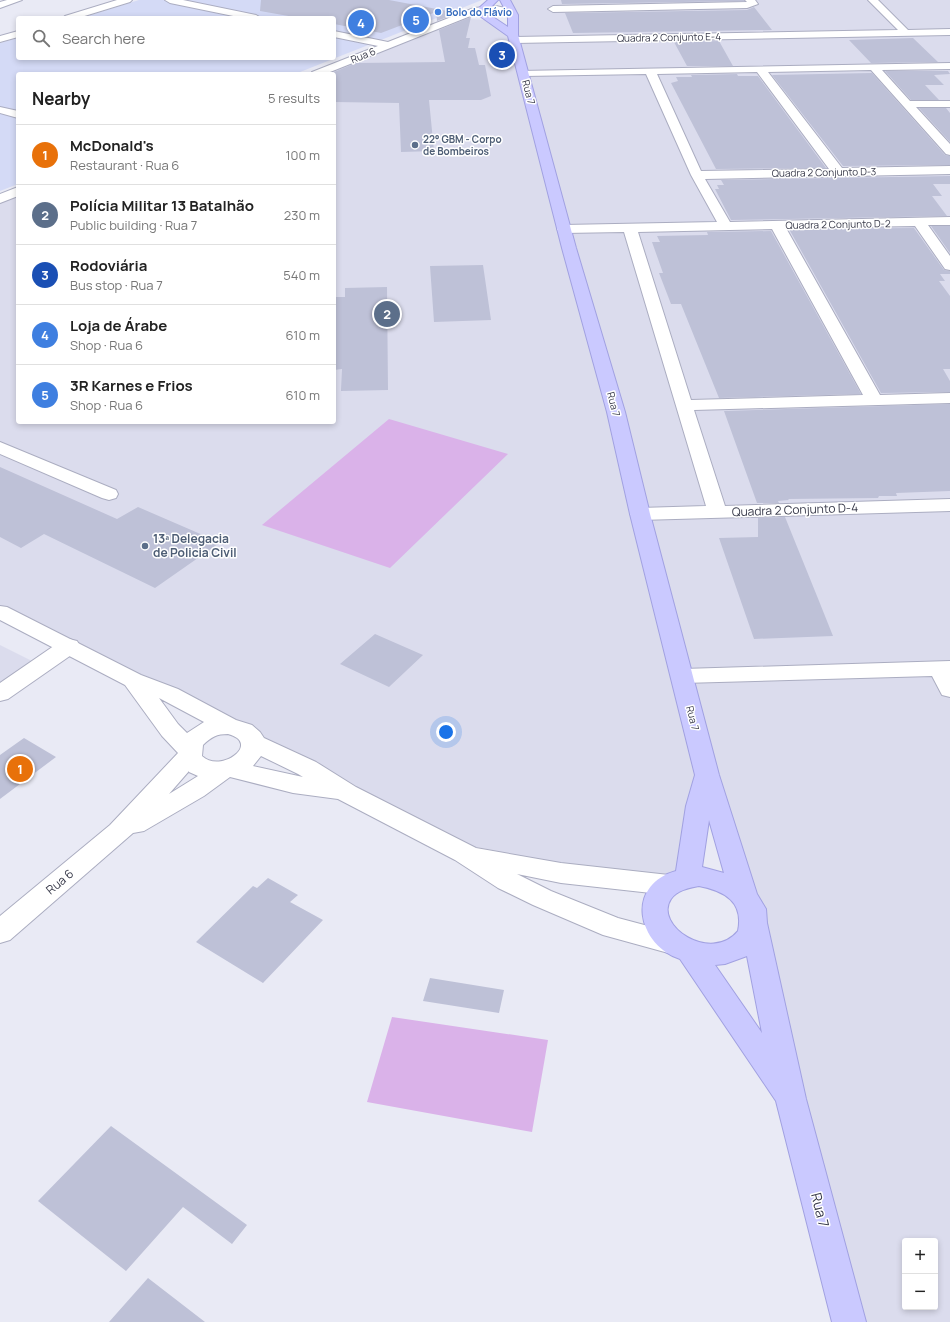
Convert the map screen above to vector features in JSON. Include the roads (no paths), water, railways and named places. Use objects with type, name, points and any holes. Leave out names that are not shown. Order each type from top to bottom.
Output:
[{"type":"main road","points":[[493,0],[484,8],[482,14],[514,38]]},
{"type":"main road","points":[[505,0],[512,13]]},
{"type":"main road","name":"Rua 7","points":[[512,13],[514,38],[564,229],[612,396],[640,514],[683,676],[707,775],[745,897]]},
{"type":"main road","name":"Rua 7","points":[[679,881],[707,775]]},
{"type":"main road","points":[[709,877],[729,884],[745,897],[754,915],[754,924],[750,937],[740,947],[725,953],[708,956],[681,948],[662,934],[657,924],[654,912],[656,902],[661,892],[679,881],[709,877]]},
{"type":"main road","name":"Rua 7","points":[[754,924],[791,1099],[849,1322]]},
{"type":"main road","name":"Rua 7","points":[[681,948],[791,1099]]},
{"type":"street","points":[[0,5],[17,0]]},
{"type":"street","points":[[75,16],[127,0]]},
{"type":"street","points":[[170,0],[246,16]]},
{"type":"street","points":[[873,0],[904,32]]},
{"type":"street","points":[[552,9],[649,4],[751,2]]},
{"type":"street","points":[[484,8],[512,13]]},
{"type":"street","name":"Rua 6","points":[[321,72],[484,8]]},
{"type":"street","name":"Rua 6","points":[[439,25],[492,22],[512,13]]},
{"type":"street","name":"Quadra 2 Conjunto E-4","points":[[514,38],[560,35],[777,35],[950,32]]},
{"type":"street","name":"Rua 6","points":[[336,34],[388,45]]},
{"type":"street","points":[[818,34],[828,45]]},
{"type":"street","points":[[0,39],[16,35]]},
{"type":"street","points":[[777,35],[785,46]]},
{"type":"street","points":[[839,57],[850,68]]},
{"type":"street","points":[[793,58],[801,69]]},
{"type":"street","points":[[524,73],[950,66]]},
{"type":"street","points":[[874,68],[909,104],[950,151]]},
{"type":"street","points":[[760,69],[838,172]]},
{"type":"street","points":[[650,71],[697,175],[726,226]]},
{"type":"street","points":[[909,104],[950,104]]},
{"type":"street","points":[[0,110],[16,114]]},
{"type":"street","name":"Quadra 2 Conjunto D-3","points":[[697,175],[950,170]]},
{"type":"street","points":[[0,198],[16,192]]},
{"type":"street","name":"Quadra 2 Conjunto D-2","points":[[564,229],[950,221]]},
{"type":"street","points":[[919,222],[950,266]]},
{"type":"street","points":[[777,225],[874,400]]},
{"type":"street","points":[[630,228],[717,512]]},
{"type":"street","points":[[683,405],[950,398]]},
{"type":"street","points":[[0,447],[109,494]]},
{"type":"street","name":"Quadra 2 Conjunto D-4","points":[[640,514],[950,505]]},
{"type":"street","points":[[0,612],[133,680],[150,685],[180,699],[228,726]]},
{"type":"street","points":[[0,694],[69,646]]},
{"type":"street","points":[[683,676],[945,668],[950,690]]},
{"type":"street","points":[[133,680],[170,730],[189,752],[193,763],[201,768],[226,770],[293,784],[347,793]]},
{"type":"street","points":[[228,726],[238,727],[246,731],[251,736],[254,743],[253,751],[249,758],[226,770],[173,804],[120,832],[189,752],[192,741],[207,730],[228,726]]},
{"type":"street","points":[[254,743],[307,768],[347,793],[464,853],[507,881],[542,898],[613,926],[681,948]]},
{"type":"street","name":"Rua 6","points":[[0,932],[120,832]]},
{"type":"street","points":[[464,853],[561,873],[679,881]]},
{"type":"place","name":"Bolo do Flávio","points":[[438,12]]},
{"type":"place","name":"3R Karnes e Frios","points":[[416,20]]},
{"type":"place","name":"Loja de Árabe","points":[[361,23]]},
{"type":"place","name":"Rodoviária","points":[[502,55]]},
{"type":"place","name":"22° GBM - Corpo de Bombeiros","points":[[415,145]]},
{"type":"place","name":"Polícia Militar 13 Batalhão","points":[[387,314]]},
{"type":"place","name":"13ª Delegacia de Policia Civil","points":[[145,546]]},
{"type":"place","name":"McDonald's","points":[[20,769]]}]
